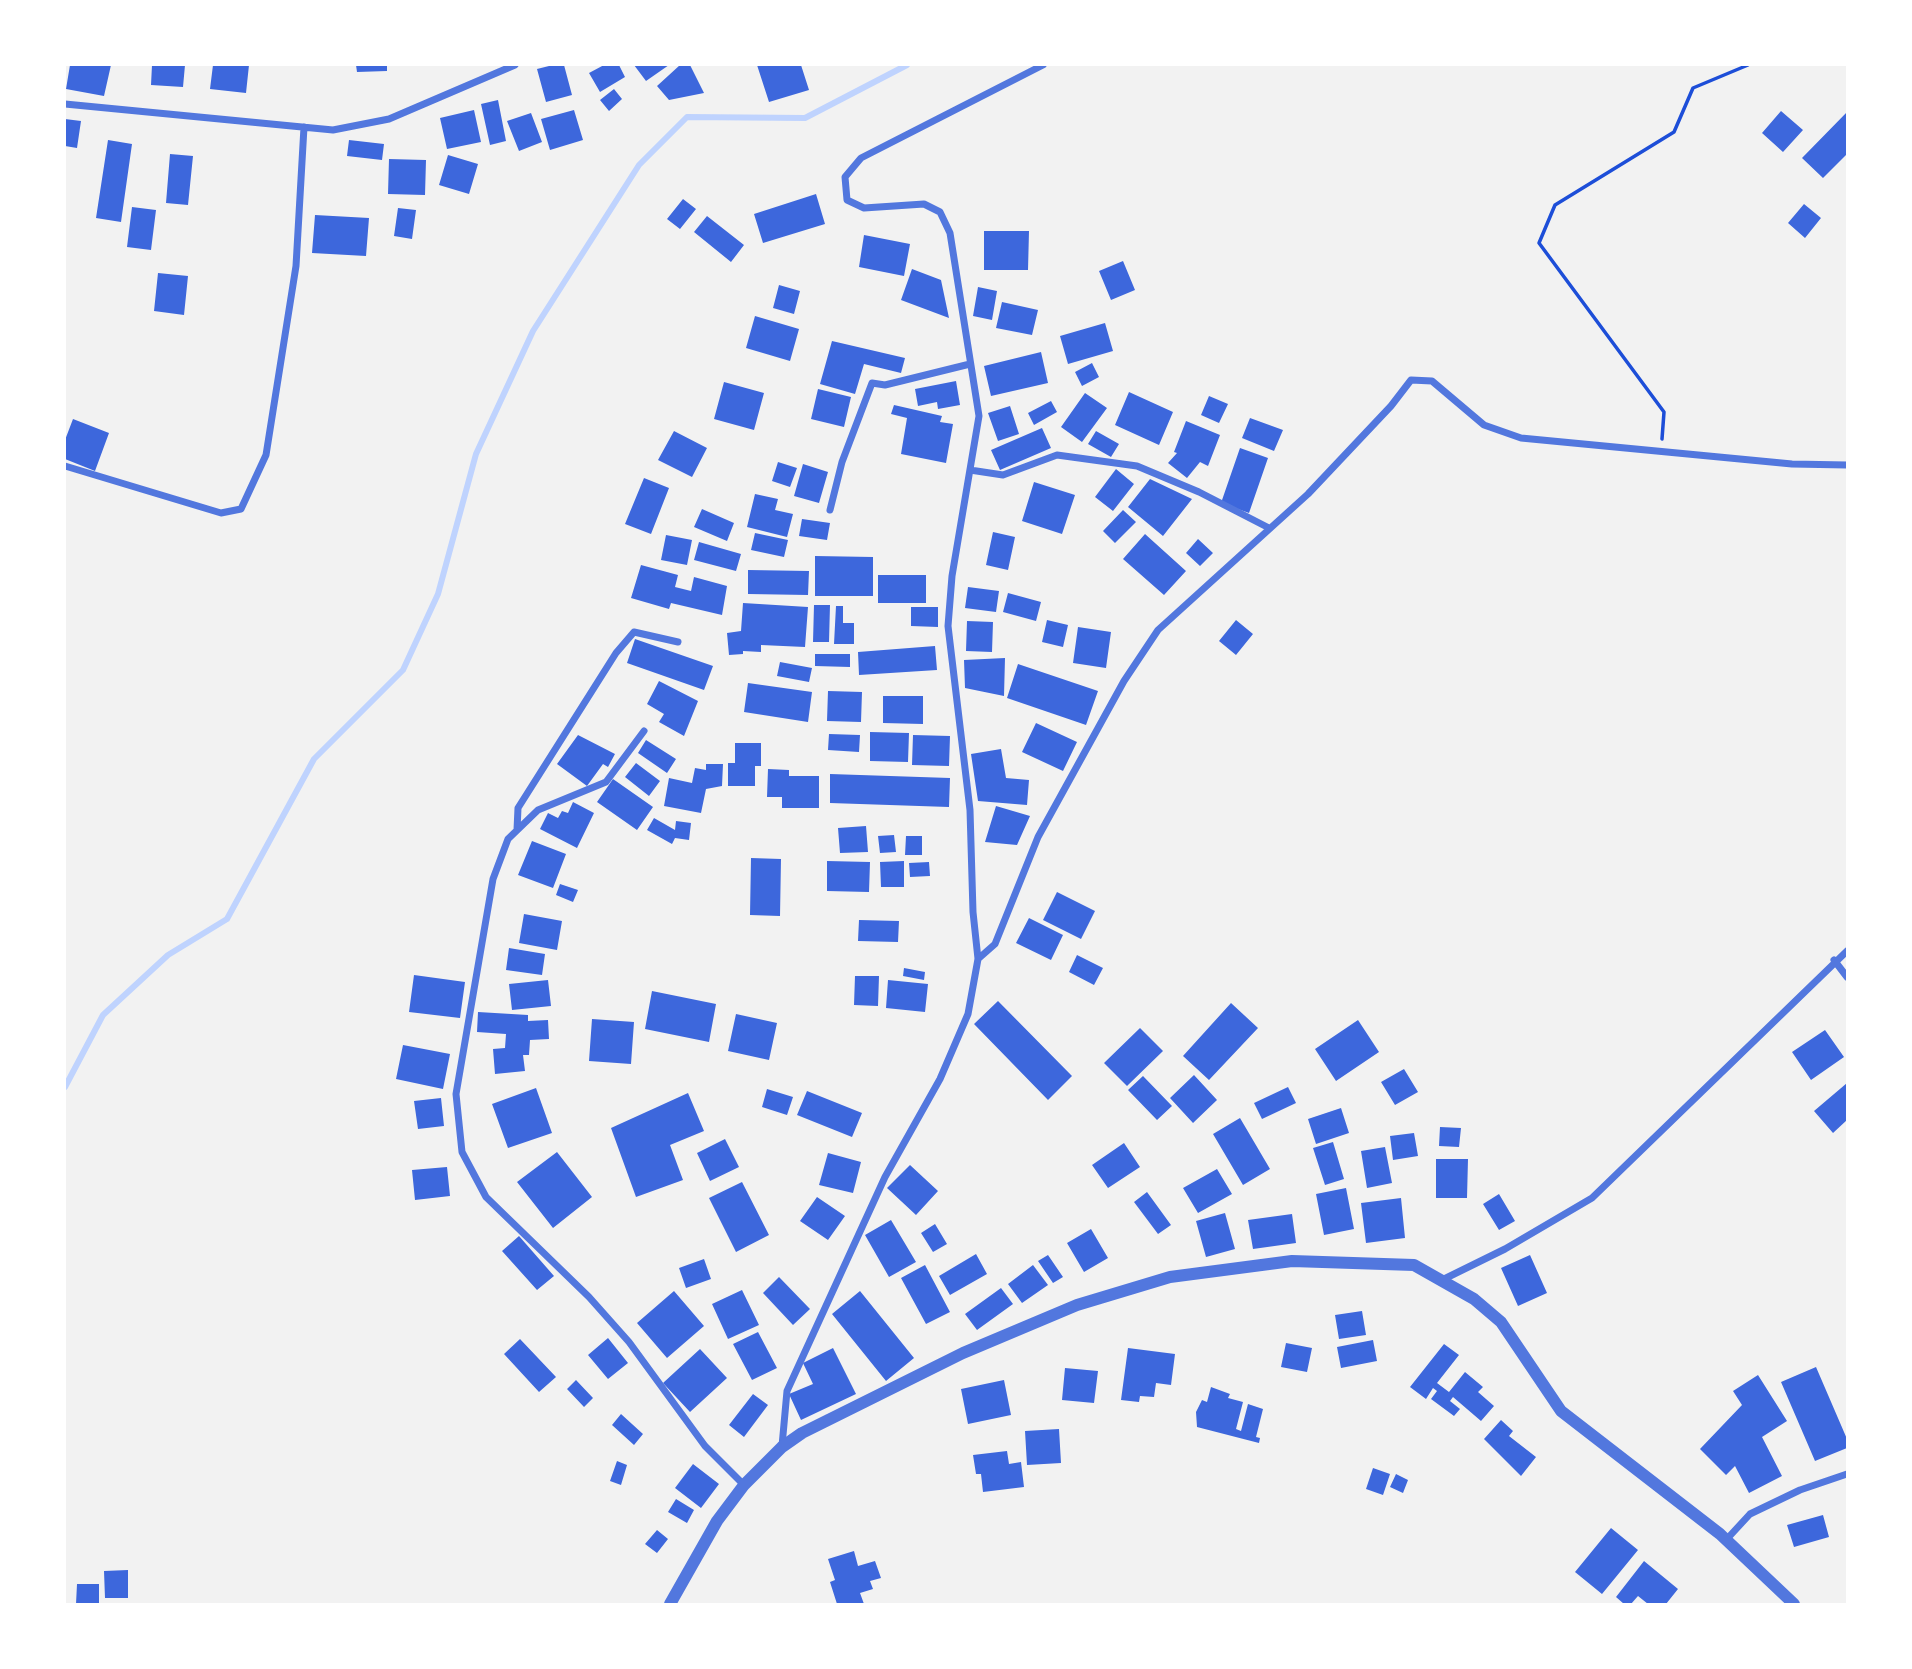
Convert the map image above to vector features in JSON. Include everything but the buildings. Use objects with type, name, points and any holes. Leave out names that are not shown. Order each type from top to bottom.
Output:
[{"type":"street","points":[[65,104],[332,130],[389,119],[515,65]]},
{"type":"street","points":[[782,1447],[787,1391],[885,1177],[940,1079],[968,1014],[978,959],[973,912],[970,810],[948,626],[952,576],[979,416],[950,233],[940,212],[924,204],[864,208],[847,200],[845,177],[861,158],[1043,65]]},
{"type":"street","points":[[65,466],[221,513],[241,509],[266,454],[296,266],[304,127]]},
{"type":"street","points":[[830,510],[842,462],[872,383],[885,385],[970,365]]},
{"type":"street","points":[[978,959],[995,944],[1038,837],[1124,681],[1158,630],[1349,453],[1410,380],[1432,381],[1484,425],[1521,438],[1792,464],[1847,465]]},
{"type":"street","points":[[970,470],[1003,475],[1057,455],[1137,466],[1199,492],[1269,528]]},
{"type":"street","points":[[517,831],[518,808],[616,653],[634,632],[678,642]]},
{"type":"street","points":[[644,731],[606,782],[585,794],[538,810],[508,839],[493,879],[456,1094],[462,1152],[486,1197],[597,1306],[629,1342],[705,1446],[744,1485]]},
{"type":"street","points":[[1441,1280],[1505,1249],[1592,1198],[1667,1129],[1834,960],[1847,951]]},
{"type":"street","points":[[1834,960],[1847,977]]},
{"type":"street","points":[[670,1604],[717,1521],[744,1485],[782,1447],[802,1433],[901,1382],[1021,1326],[1077,1305],[1170,1277],[1292,1261],[1414,1265],[1474,1299],[1502,1322],[1561,1411],[1726,1540],[1794,1604]]},
{"type":"street","points":[[1726,1540],[1750,1514],[1800,1490],[1847,1474]]},
{"type":"path","points":[[1661,451],[1664,412],[1539,243],[1555,205],[1674,132],[1693,88],[1748,65]]},
{"type":"waterway","points":[[65,1087],[103,1015],[168,955],[227,919],[314,759],[403,670],[438,594],[476,454],[533,331],[639,165],[687,117],[805,118],[907,65]]}]
